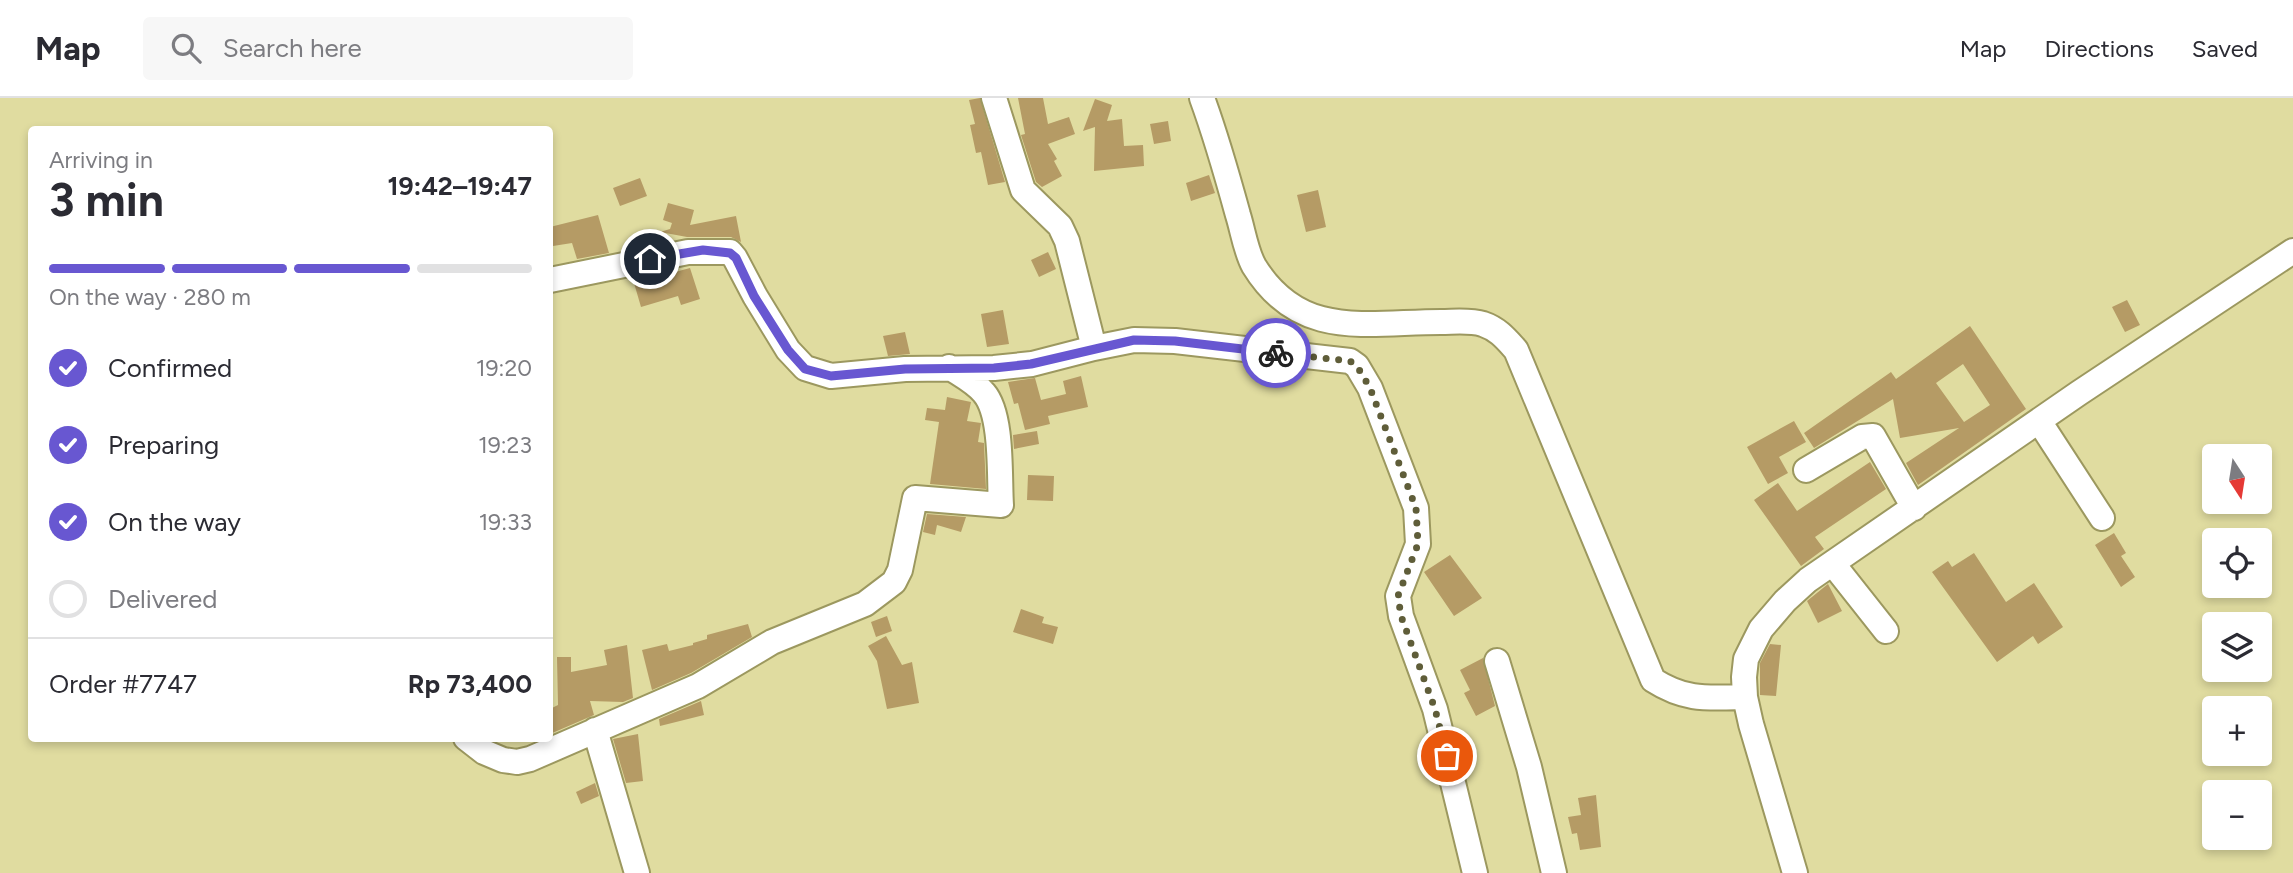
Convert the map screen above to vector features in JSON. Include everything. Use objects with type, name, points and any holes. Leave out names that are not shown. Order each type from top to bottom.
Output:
[{"type":"street","points":[[994,98],[1023,190],[1060,226],[1067,241],[1094,348]]},
{"type":"street","points":[[1202,98],[1217,138],[1253,263],[1272,289],[1293,306],[1320,319],[1359,326],[1461,322],[1482,324],[1501,333],[1516,350],[1653,680],[1673,693],[1699,698],[1745,697]]},
{"type":"street","points":[[1795,873],[1745,697],[1746,659],[1761,629],[1808,580],[2293,251]]},
{"type":"street","points":[[553,279],[688,252],[730,253],[736,258],[754,296],[788,350],[805,369],[831,376],[1031,364],[1134,340],[1175,341],[1350,361],[1357,366],[1370,388],[1416,508],[1418,544],[1398,596],[1401,616],[1435,709],[1475,873]]},
{"type":"street","points":[[471,742],[484,752],[517,762],[680,694],[772,642],[843,614],[881,594],[894,582],[900,570],[915,498],[1001,505],[993,411],[986,395],[978,386],[949,367]]},
{"type":"street","points":[[2039,421],[2102,518]]},
{"type":"street","points":[[1806,470],[1862,437],[1872,436],[1914,508]]},
{"type":"street","points":[[1833,564],[1886,631]]},
{"type":"street","points":[[1497,661],[1529,767],[1554,873]]},
{"type":"street","points":[[595,730],[637,873]]},
{"type":"building","points":[[980,98],[1005,182],[988,185],[981,152],[976,153],[970,125],[975,124],[969,100]]},
{"type":"building","points":[[1018,98],[1043,98],[1048,124],[1069,117],[1075,134],[1048,144],[1057,159],[1054,161],[1062,176],[1042,187],[1036,182],[1021,135],[1025,134]]},
{"type":"building","points":[[1095,99],[1112,105],[1107,121],[1122,119],[1124,146],[1143,145],[1144,166],[1094,171],[1095,127],[1083,131]]},
{"type":"building","points":[[1168,121],[1171,141],[1154,144],[1150,124]]},
{"type":"building","points":[[1209,175],[1215,193],[1191,201],[1186,183]]},
{"type":"building","points":[[640,178],[647,196],[620,206],[613,188]]},
{"type":"building","points":[[1318,190],[1326,227],[1306,232],[1297,195]]},
{"type":"building","points":[[668,203],[694,210],[690,225],[736,216],[741,242],[731,237],[687,237],[660,232],[670,229],[672,223],[663,220]]},
{"type":"building","points":[[598,215],[609,253],[577,259],[572,243],[553,246],[553,226]]},
{"type":"building","points":[[1048,252],[1056,269],[1039,277],[1031,260]]},
{"type":"building","points":[[690,268],[700,299],[681,305],[678,296],[641,307],[634,283]]},
{"type":"building","points":[[2127,300],[2140,325],[2125,332],[2112,307]]},
{"type":"building","points":[[1003,310],[1009,344],[987,347],[981,314]]},
{"type":"building","points":[[1970,326],[2026,409],[1918,485],[1906,463],[1959,428],[1900,438],[1893,399],[1814,448],[1804,433],[1891,372],[1896,379]],"holes":[[[1963,364],[1990,405],[1964,422],[1936,383]]]},
{"type":"building","points":[[905,332],[910,354],[888,356],[883,336]]},
{"type":"building","points":[[1081,376],[1088,407],[1048,416],[1050,424],[1025,430],[1018,403],[1014,404],[1008,382],[1035,378],[1041,400],[1066,394],[1063,381]]},
{"type":"building","points":[[947,397],[971,402],[967,421],[981,423],[978,442],[984,443],[986,489],[930,484],[939,422],[925,420],[927,408],[945,410]]},
{"type":"building","points":[[1794,421],[1806,442],[1779,457],[1788,473],[1768,484],[1747,447]]},
{"type":"building","points":[[1037,431],[1039,444],[1014,449],[1013,435]]},
{"type":"building","points":[[1870,462],[1886,489],[1815,537],[1824,549],[1801,566],[1754,500],[1778,483],[1797,511]]},
{"type":"building","points":[[1028,475],[1054,476],[1053,501],[1027,500]]},
{"type":"building","points":[[927,514],[966,517],[961,532],[937,525],[935,535],[923,532]]},
{"type":"building","points":[[2114,533],[2126,553],[2121,556],[2135,577],[2121,587],[2095,545]]},
{"type":"building","points":[[1974,553],[2006,602],[2034,583],[2063,627],[2038,644],[2033,636],[1997,662],[1932,572],[1948,561],[1952,567]]},
{"type":"building","points":[[1450,555],[1482,598],[1454,616],[1424,572]]},
{"type":"building","points":[[1828,584],[1842,611],[1818,623],[1807,601]]},
{"type":"building","points":[[1021,609],[1044,617],[1042,623],[1058,627],[1053,644],[1013,632]]},
{"type":"building","points":[[887,616],[892,631],[876,637],[871,622]]},
{"type":"building","points":[[748,624],[752,637],[691,673],[652,690],[642,650],[667,644],[669,651],[693,645],[707,639],[707,635]]},
{"type":"building","points":[[886,636],[902,665],[912,662],[919,703],[887,709],[877,661],[868,646]]},
{"type":"building","points":[[1770,644],[1781,645],[1776,696],[1760,695],[1760,663]]},
{"type":"building","points":[[627,645],[633,698],[623,702],[590,701],[594,715],[553,733],[553,708],[558,705],[557,657],[571,657],[571,672],[607,665],[604,650]]},
{"type":"building","points":[[1483,658],[1495,706],[1476,716],[1464,693],[1470,690],[1460,670]]},
{"type":"building","points":[[701,701],[704,715],[660,726],[659,719]]},
{"type":"building","points":[[638,734],[643,781],[626,783],[613,739]]},
{"type":"building","points":[[595,783],[599,796],[581,804],[576,792]]},
{"type":"building","points":[[1596,795],[1601,847],[1580,850],[1577,833],[1572,834],[1568,817],[1581,815],[1578,798]]},
{"type":"way so far","points":[[1276,353],[1350,361],[1357,366],[1370,388],[1416,508],[1418,544],[1398,596],[1401,616],[1435,709],[1447,756]]},
{"type":"route","points":[[650,259],[703,250],[730,253],[736,258],[754,296],[788,350],[805,369],[831,376],[855,376],[905,369],[994,368],[1031,364],[1134,340],[1175,341],[1276,353]]}]
